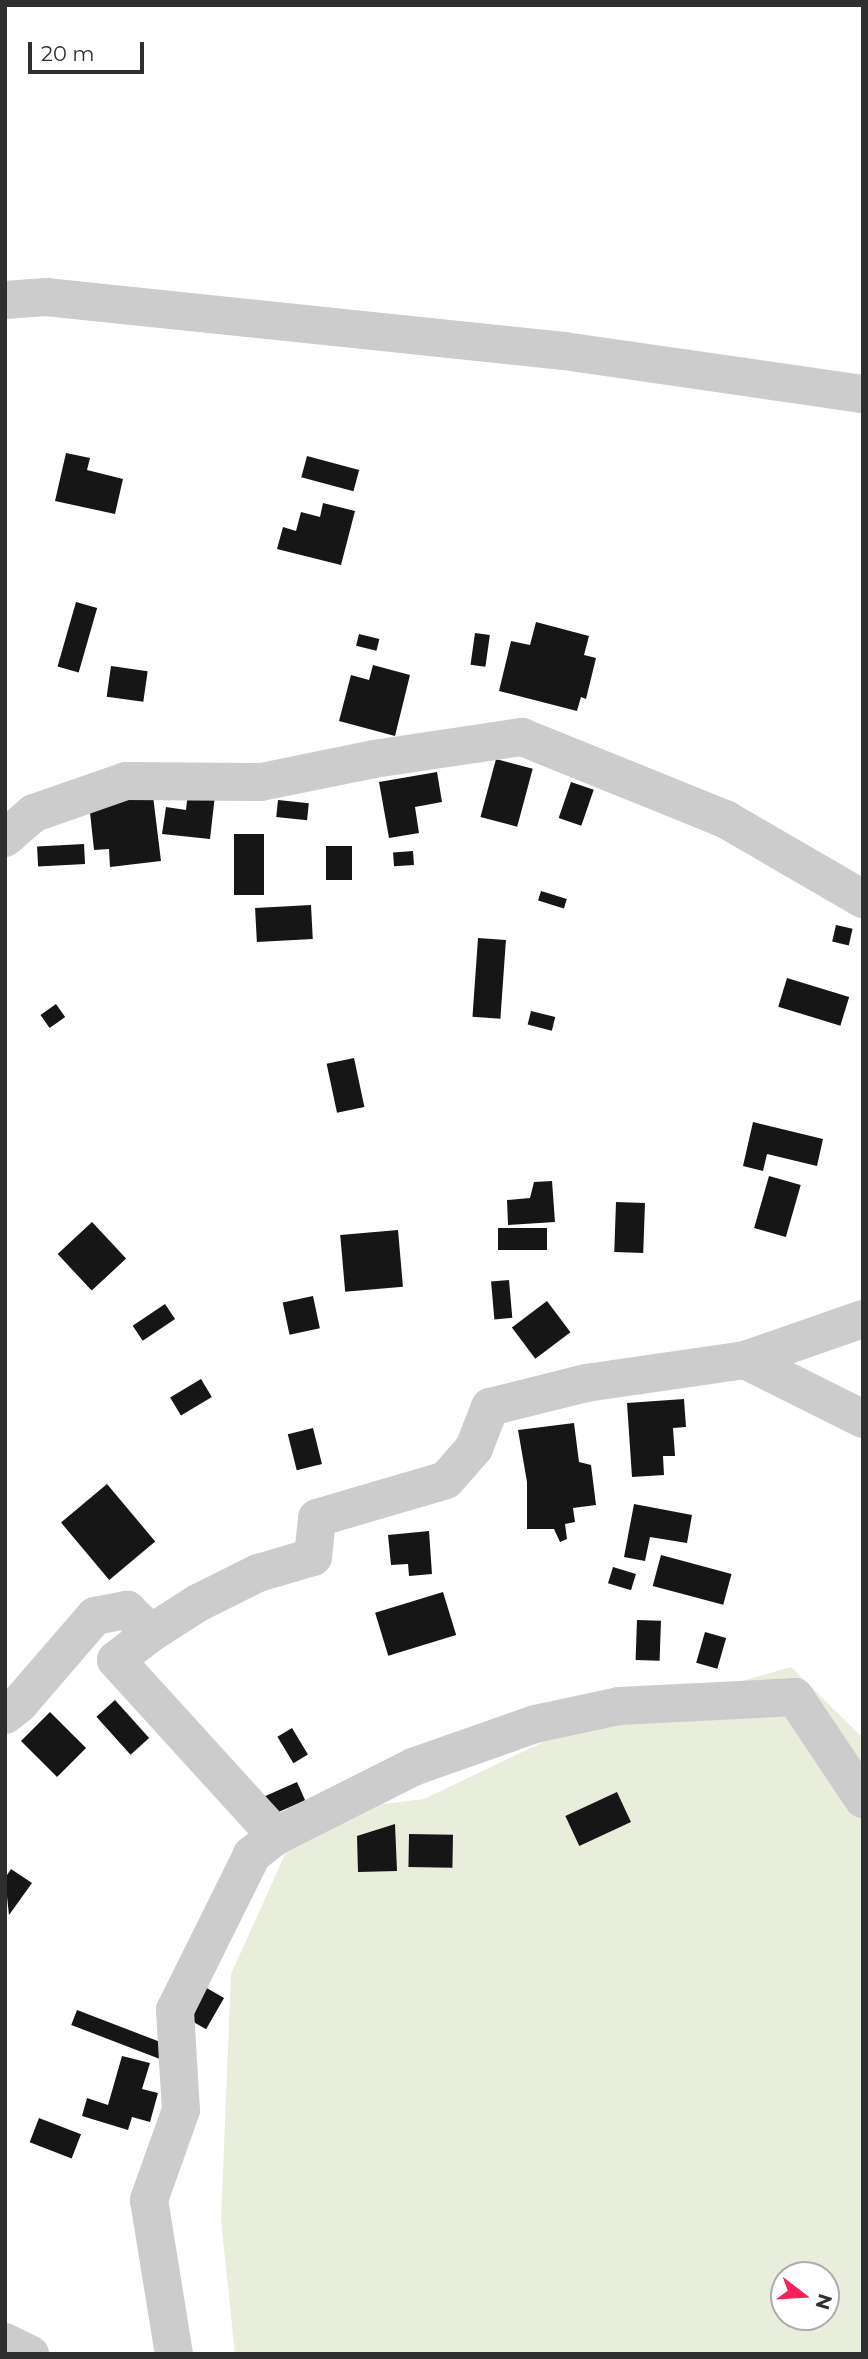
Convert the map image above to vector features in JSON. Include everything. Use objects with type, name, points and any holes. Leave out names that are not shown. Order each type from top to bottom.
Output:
[{"type":"street","points":[[5,300],[46,297],[550,350],[863,394]]},
{"type":"street","points":[[5,838],[34,813],[126,781],[261,782],[374,759],[522,737],[726,819],[863,899]]},
{"type":"street","points":[[276,1836],[116,1660],[198,1602],[258,1573],[313,1557],[317,1518],[446,1480],[474,1448],[490,1408],[586,1383],[745,1360],[863,1319]]},
{"type":"street","points":[[745,1360],[863,1419]]},
{"type":"street","points":[[5,1714],[19,1704],[95,1616],[127,1610],[151,1633]]},
{"type":"street","points":[[174,2354],[149,2200],[181,2110],[175,2010],[253,1855],[276,1836],[413,1767],[535,1724],[619,1706],[795,1697],[863,1799]]},
{"type":"street","points":[[5,2342],[30,2354]]},
{"type":"green space","points":[[791,1667],[863,1738],[863,2354],[235,2354],[221,2220],[231,1974],[303,1814],[424,1799],[568,1730]]},
{"type":"building","points":[[66,453],[90,458],[87,470],[123,479],[115,514],[55,501]]},
{"type":"building","points":[[307,456],[359,470],[353,491],[301,477]]},
{"type":"building","points":[[323,503],[355,511],[341,565],[277,549],[283,527],[296,531],[301,512],[320,517]]},
{"type":"building","points":[[76,602],[97,608],[79,672],[58,666]]},
{"type":"building","points":[[536,622],[589,636],[584,655],[596,658],[586,699],[581,697],[577,711],[499,691],[511,641],[530,645]]},
{"type":"building","points":[[475,633],[490,635],[485,667],[471,665]]},
{"type":"building","points":[[359,634],[379,639],[376,651],[356,646]]},
{"type":"building","points":[[373,665],[410,675],[395,736],[339,721],[351,675],[369,680]]},
{"type":"building","points":[[111,666],[148,671],[143,702],[107,697]]},
{"type":"building","points":[[496,759],[533,769],[517,827],[480,817]]},
{"type":"building","points":[[437,772],[442,802],[415,807],[419,833],[389,838],[379,782]]},
{"type":"building","points":[[571,782],[594,790],[581,826],[559,818]]},
{"type":"building","points":[[188,792],[215,795],[210,839],[162,834],[166,807],[186,810]]},
{"type":"building","points":[[153,796],[161,861],[110,867],[109,849],[94,850],[89,803]]},
{"type":"building","points":[[278,800],[309,803],[307,820],[276,817]]},
{"type":"building","points":[[234,834],[264,834],[264,895],[234,895]]},
{"type":"building","points":[[84,844],[85,864],[38,866],[37,846]]},
{"type":"building","points":[[326,846],[352,846],[352,880],[326,880]]},
{"type":"building","points":[[413,851],[414,865],[394,866],[393,852]]},
{"type":"building","points":[[541,891],[567,899],[564,908],[538,901]]},
{"type":"building","points":[[311,905],[313,939],[257,942],[255,908]]},
{"type":"building","points":[[836,925],[853,929],[849,945],[832,942]]},
{"type":"building","points":[[478,938],[506,940],[500,1019],[472,1017]]},
{"type":"building","points":[[787,978],[849,997],[840,1026],[778,1007]]},
{"type":"building","points":[[56,1004],[65,1017],[50,1028],[40,1015]]},
{"type":"building","points":[[531,1011],[555,1017],[552,1031],[528,1025]]},
{"type":"building","points":[[354,1058],[364,1107],[337,1113],[327,1064]]},
{"type":"building","points":[[753,1122],[823,1139],[817,1166],[767,1154],[763,1171],[743,1166]]},
{"type":"building","points":[[769,1176],[801,1185],[786,1237],[754,1228]]},
{"type":"building","points":[[552,1181],[555,1222],[508,1225],[507,1200],[530,1198],[534,1182]]},
{"type":"building","points":[[616,1202],[645,1203],[643,1253],[614,1252]]},
{"type":"building","points":[[92,1222],[126,1259],[92,1291],[58,1254]]},
{"type":"building","points":[[498,1228],[547,1228],[547,1250],[498,1250]]},
{"type":"building","points":[[398,1230],[403,1287],[345,1292],[340,1235]]},
{"type":"building","points":[[509,1280],[512,1318],[494,1319],[491,1282]]},
{"type":"building","points":[[313,1296],[320,1328],[290,1335],[283,1302]]},
{"type":"building","points":[[547,1301],[570,1332],[535,1359],[512,1327]]},
{"type":"building","points":[[165,1304],[175,1319],[143,1341],[133,1326]]},
{"type":"building","points":[[201,1379],[212,1397],[181,1416],[170,1398]]},
{"type":"building","points":[[684,1399],[686,1427],[673,1428],[675,1456],[663,1456],[664,1475],[632,1477],[627,1403]]},
{"type":"building","points":[[574,1423],[579,1462],[591,1465],[596,1505],[573,1508],[575,1522],[565,1524],[567,1539],[560,1542],[554,1529],[527,1529],[527,1482],[518,1430]]},
{"type":"building","points":[[313,1428],[322,1464],[297,1470],[288,1434]]},
{"type":"building","points":[[107,1484],[155,1541],[109,1580],[61,1523]]},
{"type":"building","points":[[634,1504],[692,1515],[687,1543],[650,1537],[645,1561],[624,1557]]},
{"type":"building","points":[[429,1531],[432,1574],[409,1576],[408,1564],[391,1565],[388,1535]]},
{"type":"building","points":[[661,1555],[732,1574],[723,1605],[653,1586]]},
{"type":"building","points":[[613,1567],[636,1574],[631,1590],[608,1583]]},
{"type":"building","points":[[443,1592],[456,1635],[388,1656],[375,1613]]},
{"type":"building","points":[[637,1620],[661,1621],[660,1661],[636,1660]]},
{"type":"building","points":[[705,1632],[726,1638],[717,1669],[696,1663]]},
{"type":"building","points":[[115,1700],[149,1738],[131,1755],[96,1717]]},
{"type":"building","points":[[50,1712],[86,1748],[57,1777],[21,1741]]},
{"type":"building","points":[[292,1728],[308,1755],[293,1763],[277,1737]]},
{"type":"building","points":[[297,1782],[305,1800],[271,1815],[263,1797]]},
{"type":"building","points":[[617,1792],[631,1822],[579,1846],[565,1816]]},
{"type":"building","points":[[395,1824],[397,1871],[358,1872],[357,1836]]},
{"type":"building","points":[[409,1834],[453,1835],[452,1868],[408,1867]]},
{"type":"building","points":[[11,1869],[32,1883],[9,1915],[5,1878]]},
{"type":"building","points":[[205,1987],[224,1998],[206,2029],[187,2018]]},
{"type":"building","points":[[77,2010],[168,2045],[162,2060],[71,2025]]},
{"type":"building","points":[[122,2056],[150,2063],[142,2089],[158,2093],[150,2122],[132,2117],[128,2130],[82,2116],[87,2098],[108,2105]]},
{"type":"building","points":[[39,2118],[81,2134],[72,2158],[30,2142]]}]
